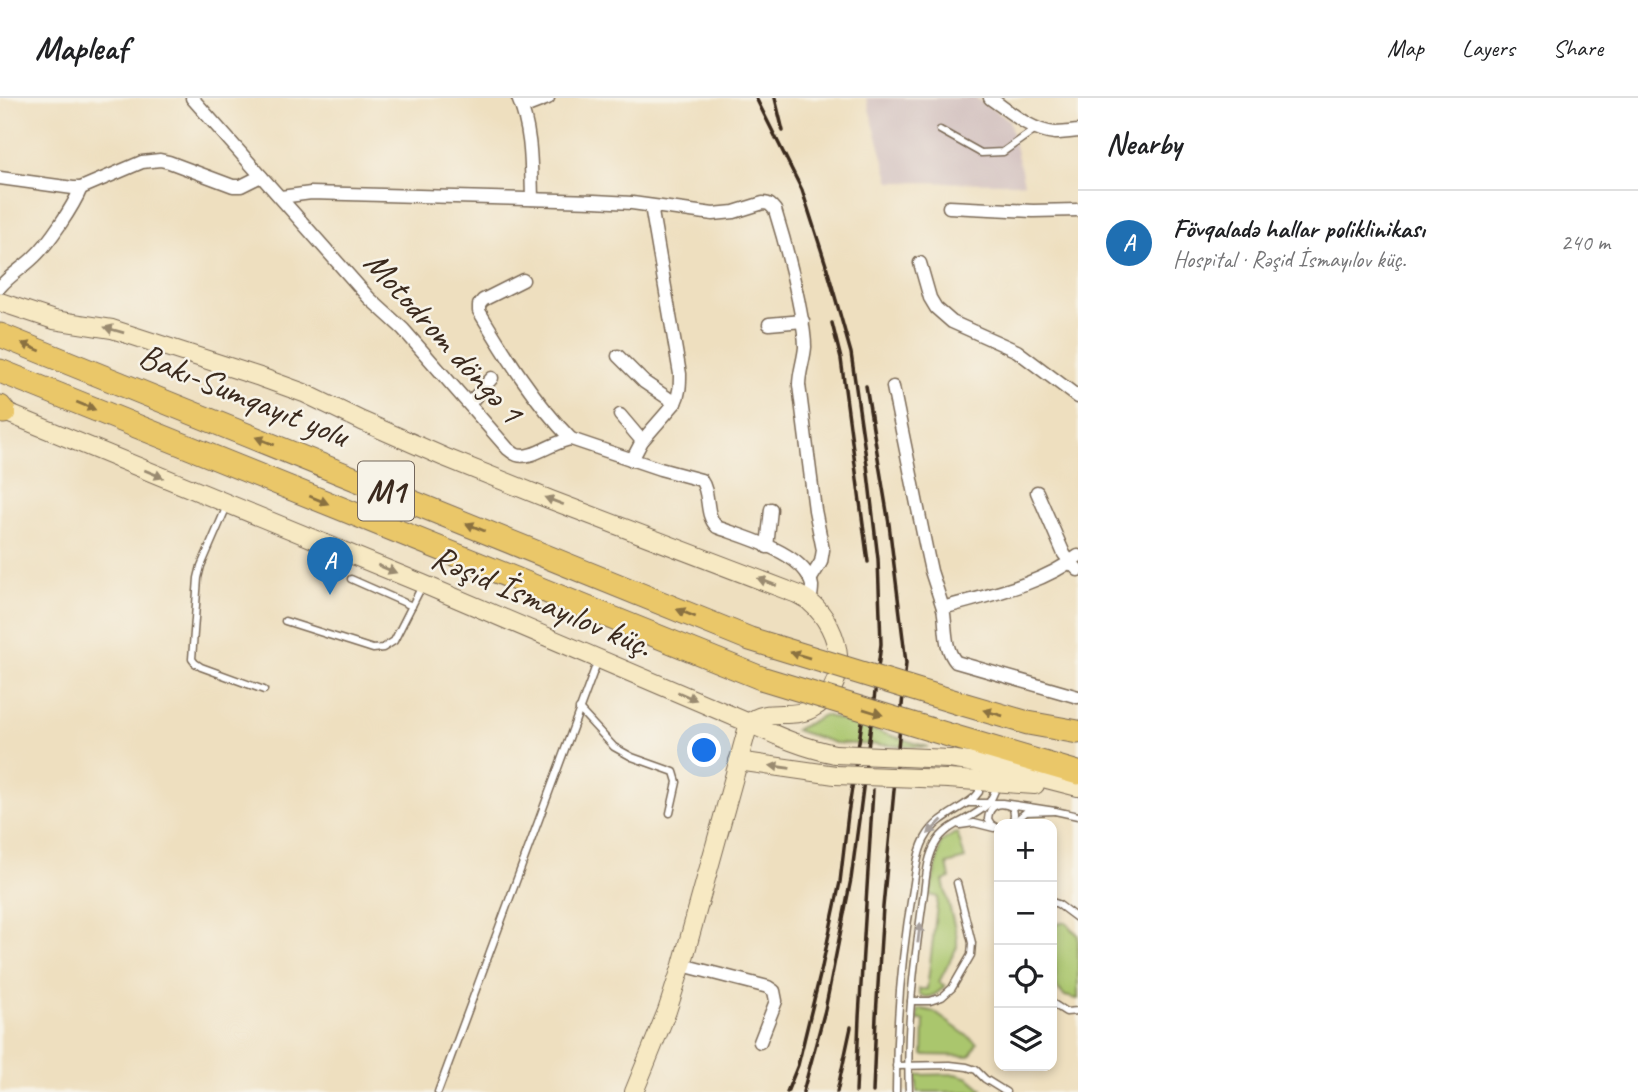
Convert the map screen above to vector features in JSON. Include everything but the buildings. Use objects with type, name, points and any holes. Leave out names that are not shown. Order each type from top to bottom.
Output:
[{"type":"highway","name":"Bakı-Sumqayıt yolu","points":[[0,335],[737,634],[959,703],[1078,735]]},
{"type":"highway","name":"Bakı-Sumqayıt yolu","points":[[0,371],[761,678],[950,747],[1078,773]]},
{"type":"street","name":"Motodrom döngə 1","points":[[192,98],[369,298],[403,329],[508,449],[517,455],[525,456],[537,453],[556,442],[571,439],[678,475],[701,480],[706,491],[712,523],[793,560],[807,573],[810,580]]},
{"type":"street","points":[[532,199],[529,138],[520,103],[548,98]]},
{"type":"street","points":[[990,98],[1038,128],[1058,133],[1078,131]]},
{"type":"street","points":[[0,178],[81,188],[151,160],[169,162],[233,186],[241,186],[261,176]]},
{"type":"street","points":[[0,287],[43,248],[75,202],[81,188]]},
{"type":"street","points":[[281,197],[310,193],[594,201],[713,215],[763,203],[772,205],[784,241],[803,321],[805,349],[799,385],[815,510],[823,550],[821,562],[810,580],[810,602]]},
{"type":"street","points":[[632,460],[642,441],[679,395],[680,374],[651,206]]},
{"type":"street","points":[[949,207],[1078,210]]},
{"type":"street","points":[[920,263],[930,298],[936,308],[952,322],[1017,351],[1078,397]]},
{"type":"street","points":[[523,280],[483,300],[479,305],[480,311],[533,395],[571,439]]},
{"type":"street","points":[[0,302],[54,320],[111,329],[293,389],[456,462],[797,594],[810,602],[826,623],[838,650],[838,674],[834,686],[828,696],[814,708],[791,715],[761,715],[749,723],[682,964],[667,1011],[634,1092]]},
{"type":"street","points":[[769,324],[803,321]]},
{"type":"street","points":[[618,356],[644,382],[675,403]]},
{"type":"street","points":[[469,404],[492,378]]},
{"type":"street","points":[[893,387],[931,571],[943,608],[947,649],[956,662],[1078,697]]},
{"type":"street","name":"Rəşid İsmayılov küç.","points":[[1,410],[423,584],[769,733]]},
{"type":"street","points":[[620,415],[642,441]]},
{"type":"street","points":[[943,608],[1010,590],[1075,563],[1037,492]]},
{"type":"street","points":[[768,547],[771,509]]},
{"type":"street","points":[[769,733],[801,746],[835,754],[950,747],[996,766],[1078,788]]},
{"type":"street","points":[[769,733],[829,774]]},
{"type":"street","points":[[738,761],[829,774],[979,780],[1078,788]]},
{"type":"street","points":[[682,964],[768,987],[774,991],[776,1001],[760,1042]]},
{"type":"lane","points":[[940,130],[981,153],[1003,152],[1038,128]]},
{"type":"lane","points":[[228,504],[198,578],[192,659],[201,667],[264,690]]},
{"type":"lane","points":[[351,579],[412,606]]},
{"type":"lane","points":[[285,621],[373,649],[383,648],[394,642],[423,584]]},
{"type":"lane","points":[[438,1092],[598,659]]},
{"type":"lane","points":[[579,709],[614,747],[632,757],[674,772],[677,782],[670,813]]},
{"type":"lane","points":[[897,1092],[897,1024],[902,964],[922,843],[934,825],[975,797],[979,792],[979,780]]},
{"type":"lane","points":[[909,1092],[911,1001],[929,865],[935,844],[948,829],[989,802],[999,782]]},
{"type":"lane","points":[[969,803],[1002,803],[1078,816]]},
{"type":"lane","points":[[994,824],[989,819],[989,813],[996,804],[1002,803],[1013,808],[1014,819]]},
{"type":"lane","points":[[1018,819],[1026,812],[1055,811]]},
{"type":"lane","points":[[948,829],[974,823],[994,827]]},
{"type":"lane","points":[[911,1001],[930,1001],[942,997],[952,988],[971,955],[972,943],[957,883]]},
{"type":"lane","points":[[1057,904],[1078,919]]},
{"type":"lane","points":[[1057,1006],[1066,1012],[1078,1011]]},
{"type":"lane","points":[[896,1066],[967,1067],[976,1070],[1006,1092]]},
{"type":"shaded area","points":[[866,98],[976,98],[1009,120],[1024,183],[890,182]]},
{"type":"green space","points":[[824,715],[928,747],[835,743],[795,730]]},
{"type":"green space","points":[[957,832],[965,859],[947,864],[950,878],[943,881],[957,947],[939,982],[945,986],[926,997],[919,994],[919,989],[927,989],[938,897],[930,895],[941,842]]},
{"type":"green space","points":[[1066,922],[1078,935],[1078,999],[1065,996],[1057,988],[1057,924]]},
{"type":"green space","points":[[918,1010],[934,1012],[977,1043],[970,1056],[923,1055],[924,1020],[918,1020]]},
{"type":"green space","points":[[956,1074],[969,1078],[982,1089],[978,1092],[917,1092],[917,1075]]},
{"type":"railway","points":[[756,98],[802,190],[851,353],[878,559],[881,644],[851,879],[825,1010],[803,1092]]},
{"type":"railway","points":[[775,98],[783,131]]},
{"type":"railway","points":[[832,323],[841,359],[868,562]]},
{"type":"railway","points":[[866,386],[889,524],[906,663],[883,907],[873,1092]]},
{"type":"railway","points":[[787,1092],[798,1065],[840,882],[862,722]]},
{"type":"railway","points":[[856,1092],[873,790]]},
{"type":"railway","points":[[837,1092],[851,1027]]},
{"type":"place","name":"Fövqaladə hallar poliklinikası","points":[[330,595]]}]
